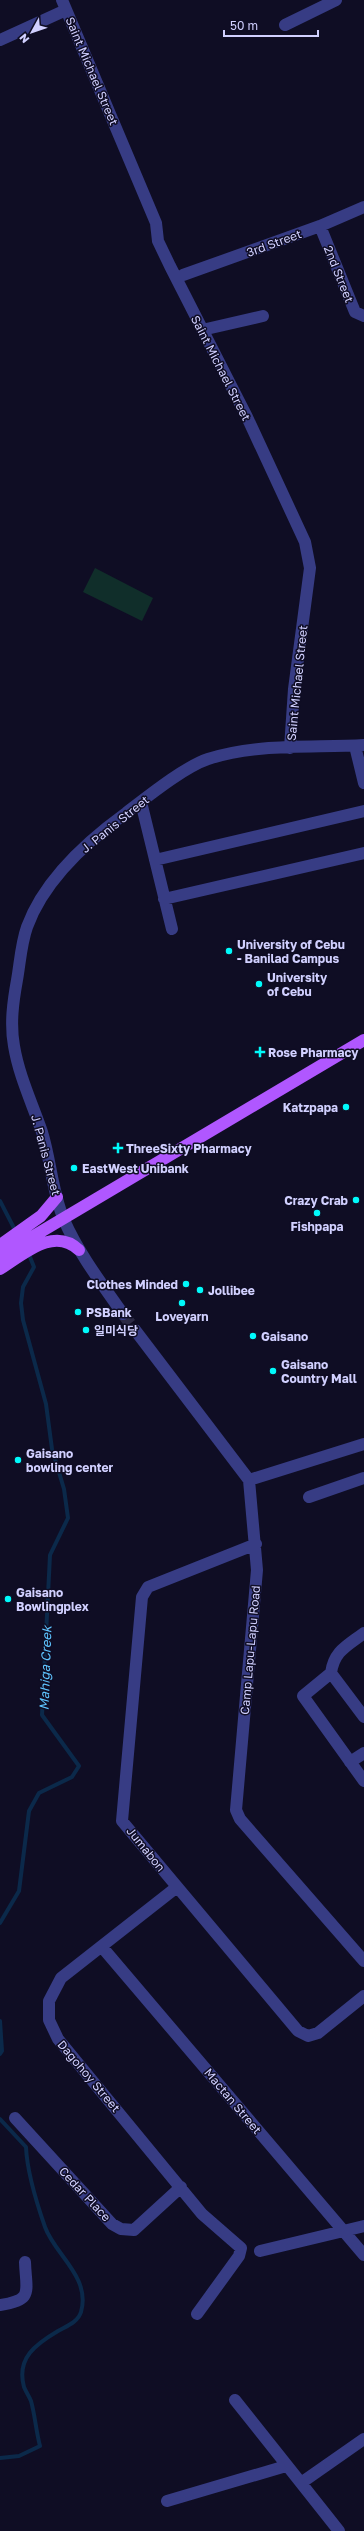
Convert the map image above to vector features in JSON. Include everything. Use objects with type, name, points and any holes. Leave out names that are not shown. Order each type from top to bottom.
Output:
[{"type":"main road","points":[[0,1268],[39,1240],[64,1219],[364,1040]]},
{"type":"main road","points":[[0,1245],[41,1216],[56,1197]]},
{"type":"main road","points":[[0,1256],[39,1240],[61,1239],[69,1242],[79,1250]]},
{"type":"street","points":[[285,25],[336,0]]},
{"type":"street","points":[[0,40],[64,5]]},
{"type":"street","name":"Saint Michael Street","points":[[64,5],[156,223],[158,240],[250,424],[305,542],[310,568],[294,689],[290,748]]},
{"type":"street","name":"3rd Street","points":[[183,275],[320,226],[364,207]]},
{"type":"street","name":"2nd Street","points":[[320,226],[355,312],[364,316]]},
{"type":"street","points":[[202,330],[263,316]]},
{"type":"street","points":[[359,746],[364,783]]},
{"type":"street","name":"J. Panis Street","points":[[64,1219],[56,1197],[42,1134],[20,1072],[13,1044],[13,1003],[22,949],[27,927],[46,891],[59,874],[96,837],[141,802],[206,760],[251,749],[359,746]]},
{"type":"street","points":[[141,802],[172,929]]},
{"type":"street","points":[[155,860],[364,811]]},
{"type":"street","points":[[164,899],[364,853]]},
{"type":"street","points":[[64,1219],[79,1250],[123,1314]]},
{"type":"street","points":[[135,1330],[249,1480],[364,1444]]},
{"type":"street","points":[[309,1497],[364,1478]]},
{"type":"street","name":"Camp Lapu-Lapu Road","points":[[249,1480],[256,1544],[257,1570],[236,1810],[240,1819],[364,1961]]},
{"type":"street","name":"Jumabon","points":[[256,1544],[148,1587],[142,1598],[122,1821],[298,2031],[308,2036],[318,2033],[364,1996]]},
{"type":"street","points":[[364,1633],[337,1654],[334,1658],[331,1673],[303,1696],[364,1781]]},
{"type":"street","points":[[331,1673],[364,1716]]},
{"type":"street","points":[[350,1762],[364,1753]]},
{"type":"street","name":"Dagohoy Street","points":[[176,1887],[61,1978],[49,2001],[49,2020],[58,2040],[202,2214],[241,2248],[239,2256],[198,2314]]},
{"type":"street","name":"Mactan Street","points":[[102,1947],[364,2256]]},
{"type":"street","name":"Cedar Place","points":[[15,2118],[112,2224],[121,2229],[134,2230],[181,2187]]},
{"type":"street","points":[[260,2251],[364,2226]]},
{"type":"street","points":[[0,2305],[18,2302],[23,2299],[26,2293],[25,2262]]},
{"type":"street","points":[[235,2400],[339,2531]]},
{"type":"street","points":[[301,2483],[364,2439]]},
{"type":"street","points":[[167,2501],[286,2466]]},
{"type":"green space","points":[[95,568],[153,598],[142,621],[83,592]]},
{"type":"waterway","name":"Mahiga Creek","points":[[0,1201],[16,1232]]},
{"type":"waterway","name":"Mahiga Creek","points":[[0,1923],[19,1891],[29,1811],[39,1793],[72,1777],[79,1766],[42,1715],[50,1555],[68,1518],[64,1489],[52,1449],[46,1404],[23,1320],[21,1303],[23,1287],[34,1267],[28,1252]]},
{"type":"waterway","name":"Mahiga Creek","points":[[0,2021],[2,2051],[0,2054]]},
{"type":"waterway","name":"Mahiga Creek","points":[[0,2119],[26,2147],[30,2177],[45,2227],[56,2247],[77,2277],[83,2299],[80,2315],[72,2323],[42,2341],[35,2347],[25,2360],[22,2377],[24,2387],[31,2401],[34,2412],[40,2446],[19,2456],[0,2458]]},
{"type":"tunnel","points":[[123,1314],[135,1330]]},
{"type":"place","name":"University of Cebu - Banilad Campus","points":[[229,951]]},
{"type":"place","name":"University of Cebu","points":[[259,984]]},
{"type":"place","name":"Rose Pharmacy","points":[[260,1052]]},
{"type":"place","name":"Katzpapa","points":[[346,1107]]},
{"type":"place","name":"ThreeSixty Pharmacy","points":[[118,1148]]},
{"type":"place","name":"EastWest Unibank","points":[[74,1168]]},
{"type":"place","name":"Crazy Crab","points":[[356,1200]]},
{"type":"place","name":"Fishpapa","points":[[317,1213]]},
{"type":"place","name":"Clothes Minded","points":[[186,1284]]},
{"type":"place","name":"Jollibee","points":[[200,1290]]},
{"type":"place","name":"Loveyarn","points":[[182,1303]]},
{"type":"place","name":"PSBank","points":[[78,1312]]},
{"type":"place","name":"일미식당","points":[[86,1330]]},
{"type":"place","name":"Gaisano","points":[[253,1336]]},
{"type":"place","name":"Gaisano Country Mall","points":[[273,1371]]},
{"type":"place","name":"Gaisano bowling center","points":[[18,1460]]},
{"type":"place","name":"Gaisano Bowlingplex","points":[[8,1599]]}]
